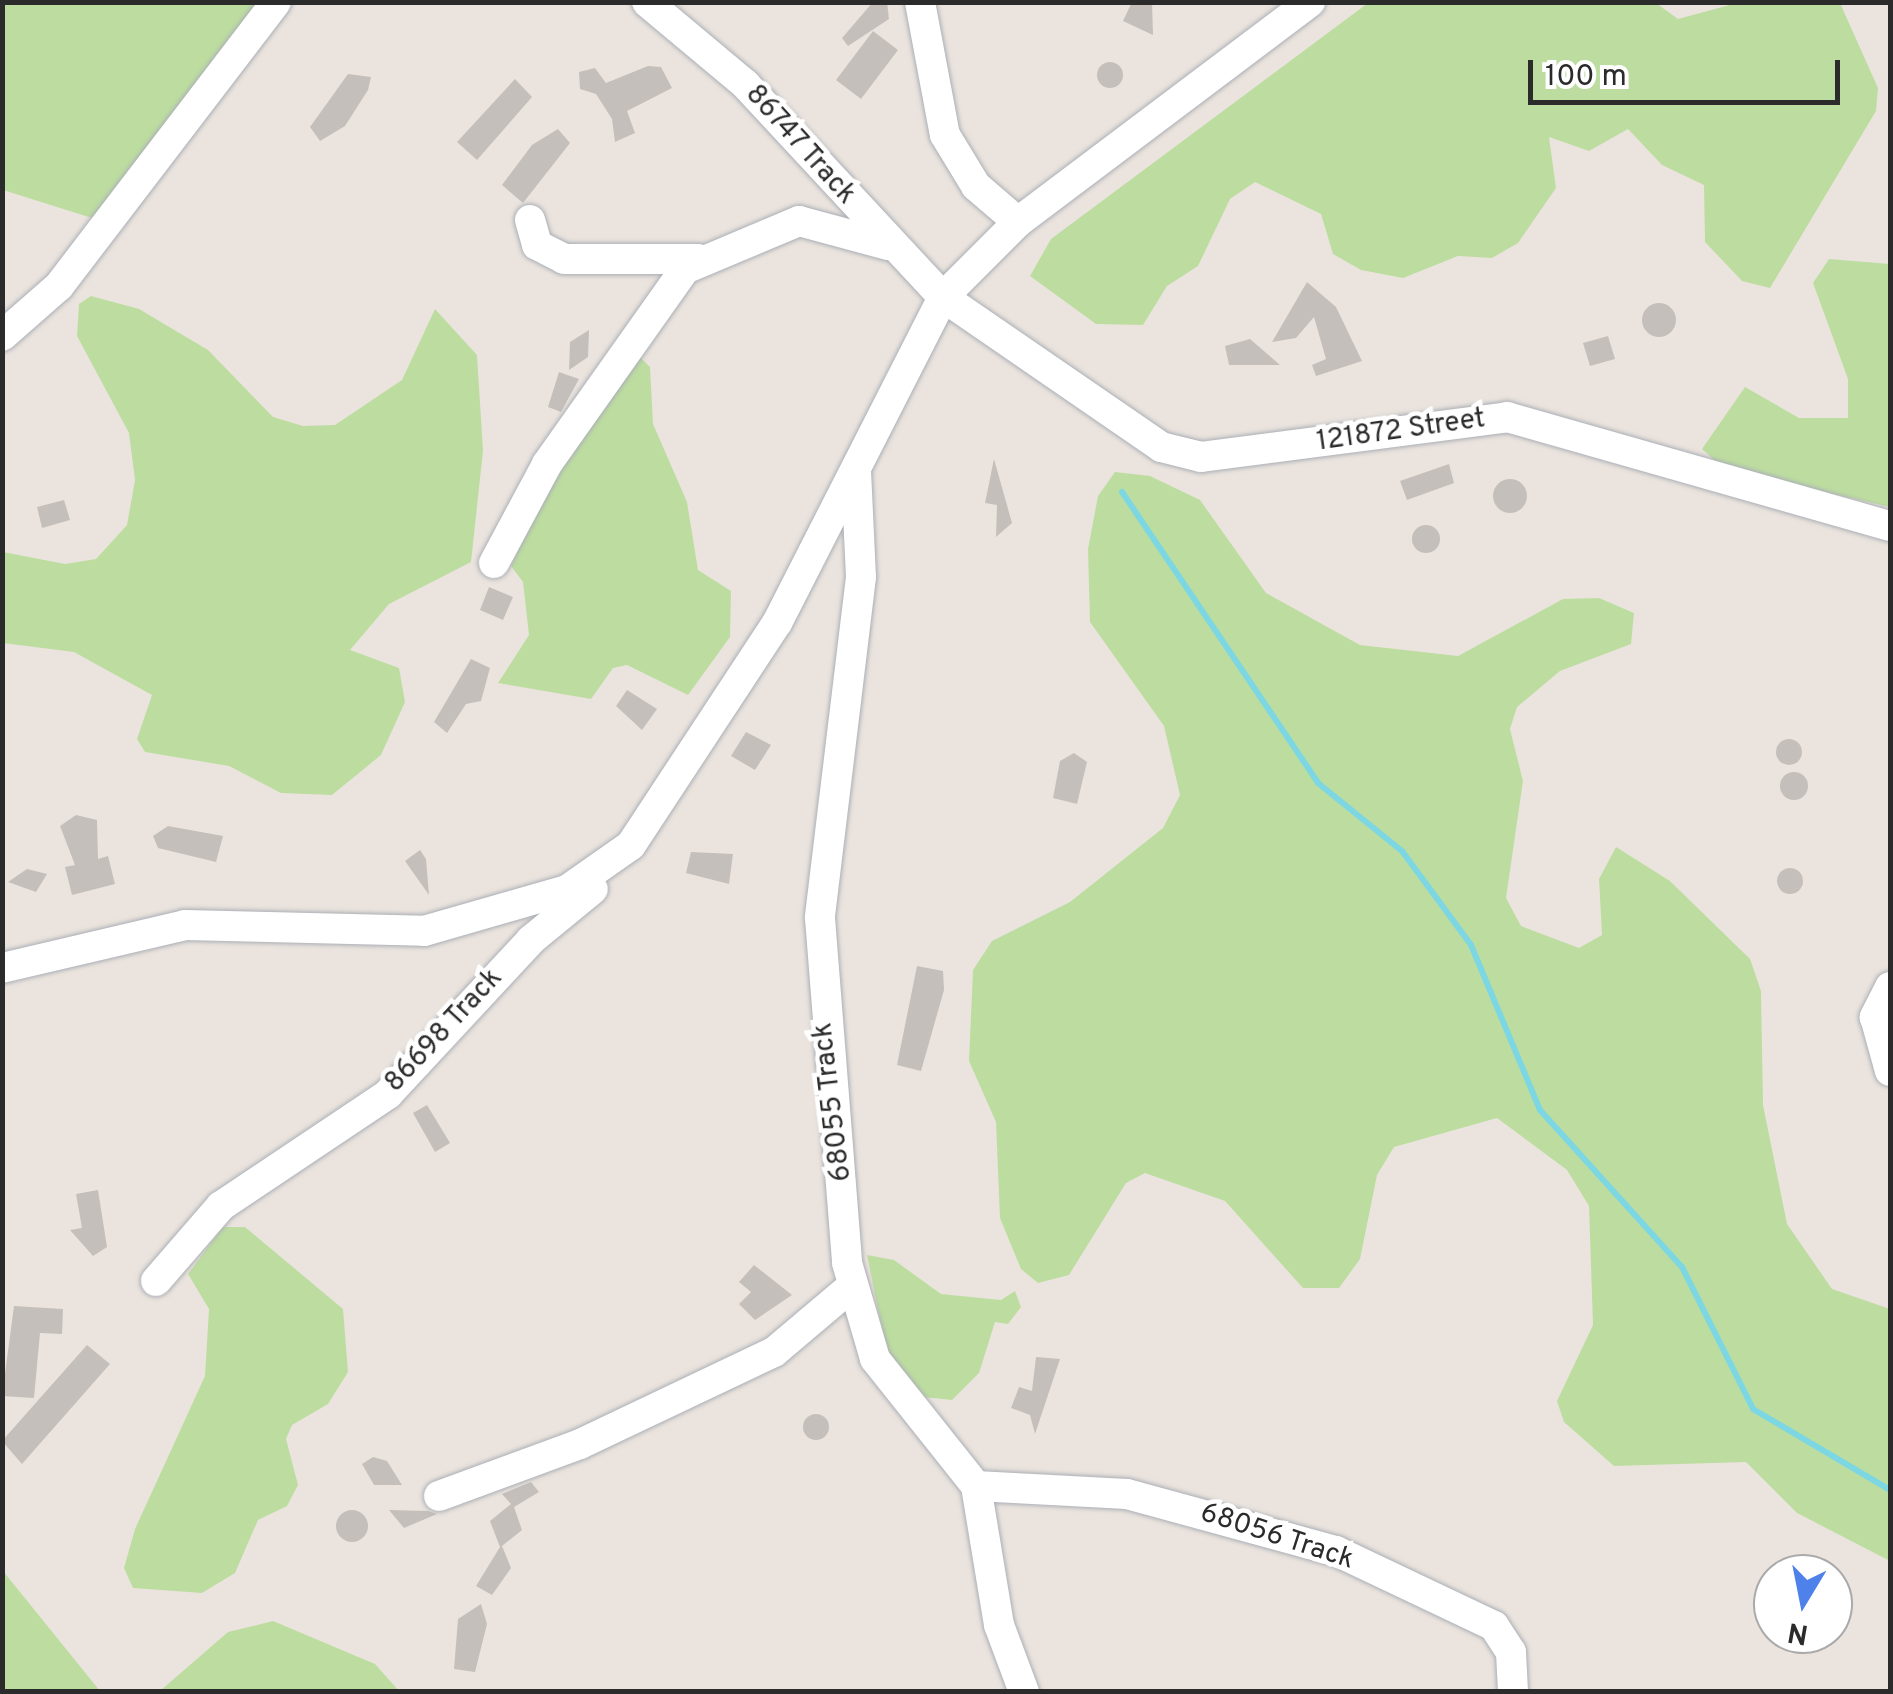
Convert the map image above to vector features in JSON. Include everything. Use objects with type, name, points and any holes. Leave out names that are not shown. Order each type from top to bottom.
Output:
[{"type":"street","points":[[2,336],[60,286],[276,2]]},
{"type":"street","name":"86747 Track","points":[[647,2],[744,84],[891,246],[944,298]]},
{"type":"street","points":[[920,2],[945,135],[976,186],[1018,222]]},
{"type":"street","points":[[2,968],[185,925],[424,931],[567,890],[631,845],[777,624],[944,298],[1018,222],[1310,2]]},
{"type":"street","points":[[530,220],[537,245],[564,259],[698,259],[799,221],[891,246]]},
{"type":"street","points":[[494,563],[548,464],[698,259]]},
{"type":"street","name":"121872 Street","points":[[944,298],[1181,454],[1506,417],[1890,526]]},
{"type":"street","name":"68055 Track","points":[[855,468],[860,577],[820,918],[851,1287],[884,1372],[976,1486],[999,1625],[1024,1692]]},
{"type":"street","name":"86698 Track","points":[[156,1281],[221,1206],[427,1058],[631,845]]},
{"type":"street","points":[[1890,988],[1875,1017],[1890,1070]]},
{"type":"street","points":[[439,1496],[596,1437],[774,1352],[851,1287]]},
{"type":"street","name":"68056 Track","points":[[976,1486],[1126,1494],[1336,1550],[1494,1626],[1511,1652],[1512,1692]]},
{"type":"green space","points":[[3,3],[259,3],[92,218],[3,190]]},
{"type":"green space","points":[[1368,3],[1656,3],[1678,19],[1737,3],[1840,3],[1878,88],[1876,111],[1770,288],[1742,281],[1705,242],[1704,185],[1662,165],[1628,129],[1589,151],[1549,137],[1556,188],[1518,243],[1492,258],[1458,256],[1403,278],[1361,270],[1333,254],[1321,214],[1255,182],[1230,199],[1198,266],[1167,286],[1143,325],[1096,324],[1030,276],[1051,239]]},
{"type":"green space","points":[[1829,259],[1890,264],[1890,507],[1724,469],[1702,449],[1745,387],[1799,418],[1848,418],[1848,379],[1813,283]]},
{"type":"green space","points":[[91,296],[139,309],[208,350],[273,417],[303,426],[335,425],[402,380],[435,309],[477,355],[483,451],[471,562],[389,604],[350,650],[399,668],[405,702],[381,755],[332,795],[281,793],[229,766],[145,752],[137,739],[152,695],[74,652],[3,643],[3,552],[65,564],[96,559],[127,525],[135,480],[129,433],[77,336],[79,304]]},
{"type":"green space","points":[[636,353],[650,367],[653,424],[687,502],[698,570],[731,591],[730,637],[688,695],[627,665],[613,668],[591,699],[498,683],[529,635],[523,582],[511,566],[555,473]]},
{"type":"green space","points":[[1115,472],[1150,476],[1200,500],[1266,593],[1360,645],[1458,656],[1563,599],[1599,598],[1634,613],[1631,644],[1560,671],[1517,707],[1510,729],[1523,781],[1506,898],[1521,926],[1579,948],[1602,935],[1599,879],[1616,847],[1670,881],[1750,959],[1761,991],[1763,1105],[1787,1224],[1832,1289],[1890,1309],[1890,1561],[1797,1513],[1746,1462],[1614,1466],[1564,1422],[1557,1401],[1593,1325],[1589,1206],[1567,1170],[1497,1118],[1394,1147],[1377,1175],[1360,1259],[1339,1288],[1303,1288],[1225,1201],[1145,1173],[1126,1183],[1069,1275],[1038,1283],[1021,1269],[1000,1218],[996,1122],[969,1061],[973,970],[992,941],[1070,902],[1163,828],[1180,795],[1164,726],[1090,622],[1088,549],[1098,496]]},
{"type":"green space","points":[[223,1227],[245,1227],[343,1309],[348,1372],[328,1404],[292,1425],[286,1439],[298,1485],[287,1506],[258,1520],[235,1573],[202,1593],[133,1588],[124,1568],[135,1529],[205,1376],[209,1309],[188,1274]]},
{"type":"green space","points":[[867,1255],[894,1260],[941,1294],[1001,1300],[1015,1291],[1021,1307],[1008,1324],[995,1322],[979,1373],[952,1400],[923,1397],[888,1359]]},
{"type":"green space","points":[[3,1571],[100,1691],[3,1691]]},
{"type":"green space","points":[[273,1621],[375,1664],[399,1691],[160,1691],[228,1632]]},
{"type":"building","points":[[873,2],[887,2],[889,19],[848,46],[842,38]]},
{"type":"building","points":[[1132,2],[1152,2],[1153,35],[1123,21]]},
{"type":"building","points":[[873,31],[898,50],[861,99],[836,80]]},
{"type":"building","points":[[1110,62],[1119,66],[1123,75],[1119,84],[1110,88],[1101,84],[1097,75],[1101,66]]},
{"type":"building","points":[[648,66],[661,67],[672,88],[627,111],[635,133],[615,142],[612,119],[596,94],[580,89],[579,72],[595,68],[606,83]]},
{"type":"building","points":[[348,74],[371,77],[368,90],[345,126],[320,141],[310,127]]},
{"type":"building","points":[[515,79],[532,97],[477,160],[457,142]]},
{"type":"building","points":[[558,129],[570,143],[523,203],[502,185],[532,145]]},
{"type":"building","points":[[1307,282],[1336,307],[1362,361],[1316,376],[1312,365],[1326,359],[1314,317],[1296,338],[1272,342]]},
{"type":"building","points":[[1659,303],[1671,308],[1676,320],[1671,332],[1659,337],[1647,332],[1642,320],[1647,308]]},
{"type":"building","points":[[589,330],[588,357],[569,370],[570,342]]},
{"type":"building","points":[[1608,336],[1615,359],[1590,366],[1583,343]]},
{"type":"building","points":[[1250,339],[1280,365],[1229,365],[1225,346]]},
{"type":"building","points":[[559,372],[579,379],[561,412],[548,407]]},
{"type":"building","points":[[994,459],[1012,523],[996,537],[997,505],[985,503]]},
{"type":"building","points":[[1449,464],[1454,483],[1407,500],[1400,481]]},
{"type":"building","points":[[1510,479],[1522,484],[1527,496],[1522,508],[1510,513],[1498,508],[1493,496],[1498,484]]},
{"type":"building","points":[[64,500],[70,520],[42,528],[37,507]]},
{"type":"building","points":[[1426,525],[1436,529],[1440,539],[1436,549],[1426,553],[1416,549],[1412,539],[1416,529]]},
{"type":"building","points":[[489,587],[513,597],[503,620],[480,610]]},
{"type":"building","points":[[471,659],[490,668],[481,701],[466,704],[447,733],[434,722]]},
{"type":"building","points":[[627,690],[657,709],[642,730],[616,706]]},
{"type":"building","points":[[746,732],[771,745],[755,770],[731,756]]},
{"type":"building","points":[[1789,739],[1798,743],[1802,752],[1798,761],[1789,765],[1780,761],[1776,752],[1780,743]]},
{"type":"building","points":[[1074,753],[1087,762],[1077,804],[1053,798],[1060,761]]},
{"type":"building","points":[[1794,772],[1804,776],[1808,786],[1804,796],[1794,800],[1784,796],[1780,786],[1784,776]]},
{"type":"building","points":[[76,815],[97,820],[98,859],[108,856],[115,884],[72,895],[65,867],[75,865],[60,826]]},
{"type":"building","points":[[168,826],[223,836],[216,862],[158,848],[153,836]]},
{"type":"building","points":[[420,850],[426,859],[429,895],[405,861]]},
{"type":"building","points":[[691,852],[733,854],[729,884],[686,873]]},
{"type":"building","points":[[1790,868],[1799,872],[1803,881],[1799,890],[1790,894],[1781,890],[1777,881],[1781,872]]},
{"type":"building","points":[[27,869],[47,874],[36,892],[8,882]]},
{"type":"building","points":[[917,966],[943,971],[944,990],[921,1071],[897,1065]]},
{"type":"building","points":[[427,1105],[450,1143],[435,1152],[413,1113]]},
{"type":"building","points":[[98,1190],[107,1247],[93,1256],[70,1230],[82,1228],[76,1194]]},
{"type":"building","points":[[754,1265],[792,1295],[755,1320],[739,1304],[751,1292],[739,1282]]},
{"type":"building","points":[[14,1306],[63,1309],[62,1334],[40,1333],[34,1398],[2,1396]]},
{"type":"building","points":[[87,1345],[110,1364],[22,1464],[2,1441]]},
{"type":"building","points":[[1036,1357],[1060,1359],[1035,1434],[1030,1415],[1011,1408],[1019,1387],[1032,1391]]},
{"type":"building","points":[[816,1414],[825,1418],[829,1427],[825,1436],[816,1440],[807,1436],[803,1427],[807,1418]]},
{"type":"building","points":[[373,1457],[387,1461],[402,1485],[374,1485],[362,1464]]},
{"type":"building","points":[[531,1482],[539,1492],[514,1507],[522,1530],[502,1546],[511,1568],[492,1595],[476,1586],[500,1547],[490,1521],[511,1504],[502,1494]]},
{"type":"building","points":[[352,1510],[363,1515],[368,1526],[363,1537],[352,1542],[341,1537],[336,1526],[341,1515]]},
{"type":"building","points":[[389,1510],[428,1511],[437,1514],[404,1528]]},
{"type":"building","points":[[481,1604],[487,1624],[475,1672],[454,1669],[458,1619]]},
{"type":"waterway","points":[[1122,492],[1318,783],[1402,851],[1471,945],[1540,1110],[1682,1267],[1753,1409],[1890,1490]]}]
